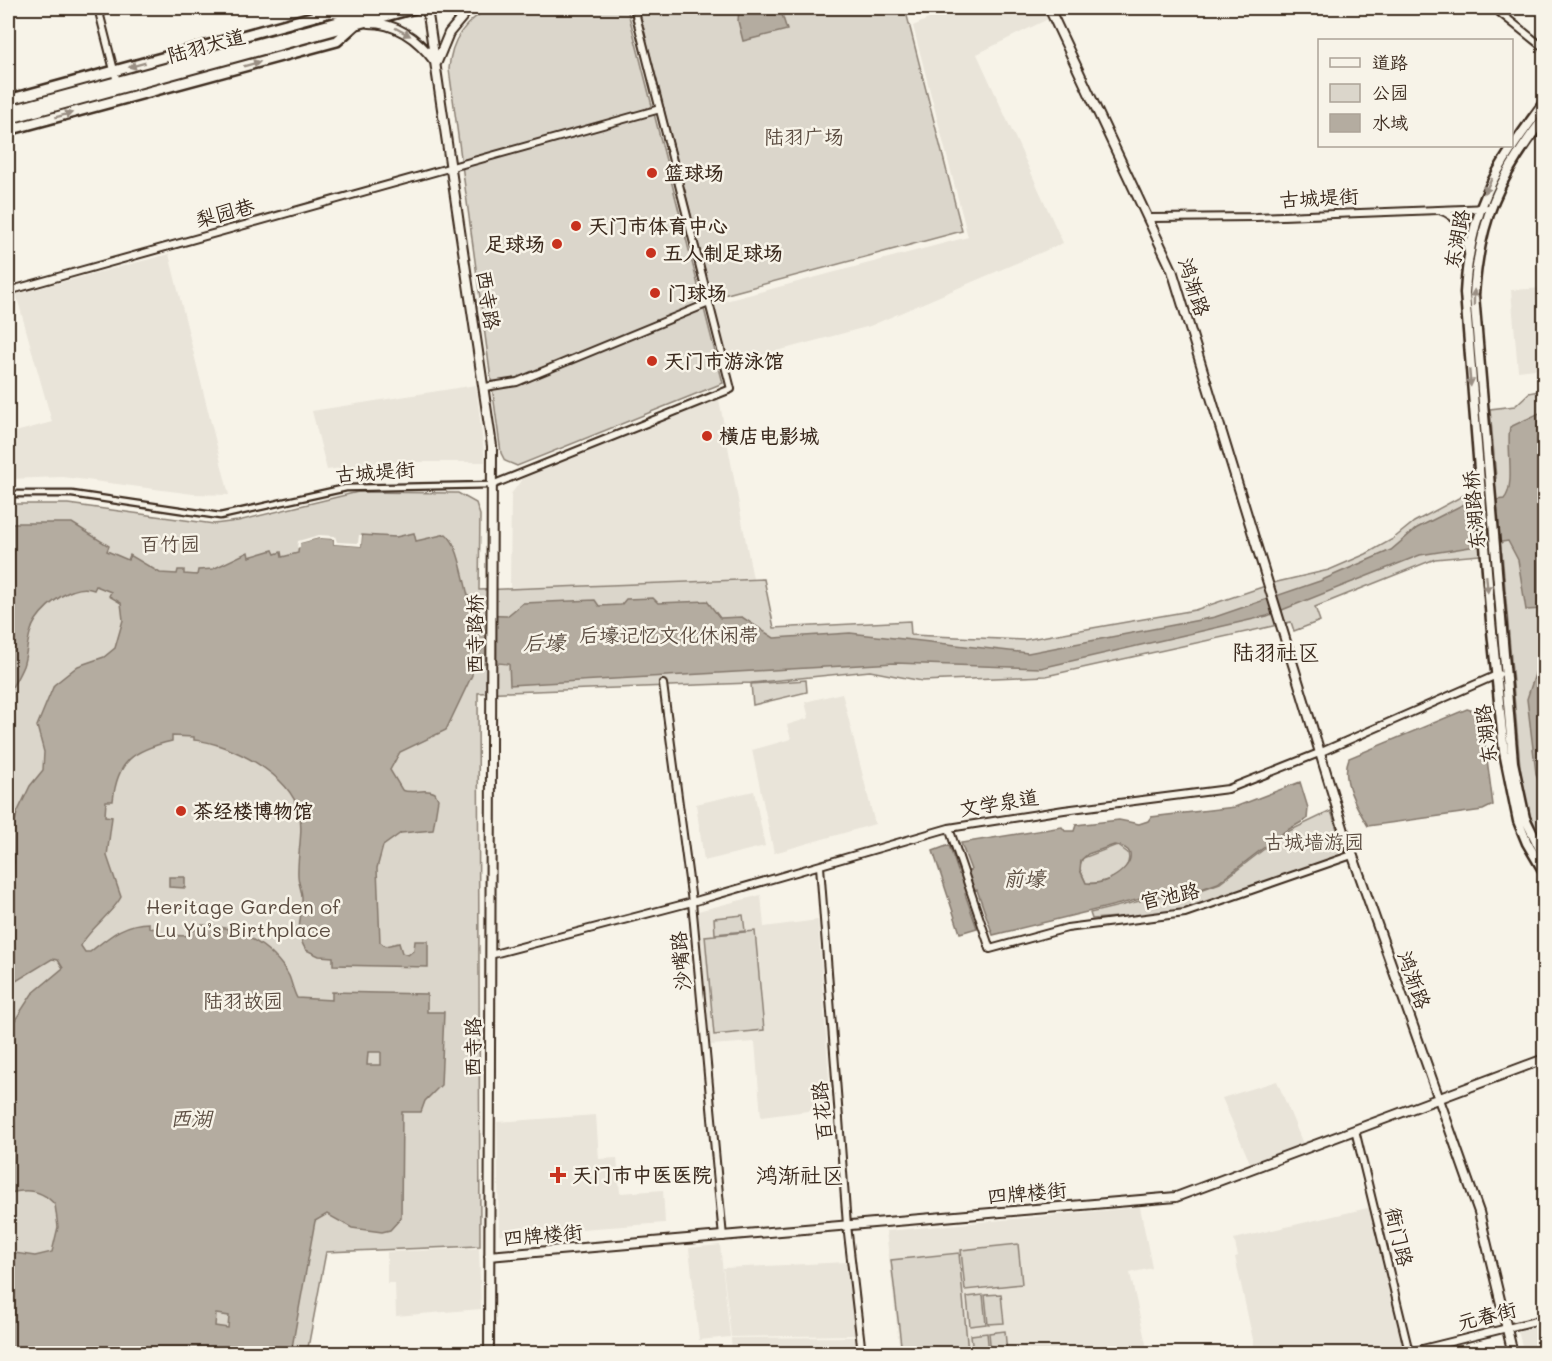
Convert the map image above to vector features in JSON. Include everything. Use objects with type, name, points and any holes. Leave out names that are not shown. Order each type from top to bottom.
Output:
[{"type":"main road","name":"陆羽大道","points":[[8,119],[357,20],[390,8]]},
{"type":"main road","name":"陆羽大道","points":[[8,111],[357,20],[415,8]]},
{"type":"main road","points":[[8,100],[330,12],[357,20],[337,41],[8,130]]},
{"type":"main road","name":"东湖路","points":[[1513,146],[1545,103]]},
{"type":"main road","name":"东湖路","points":[[1477,399],[1474,295],[1481,237],[1490,207],[1511,165],[1545,118]]},
{"type":"main road","name":"东湖路","points":[[1477,399],[1465,309],[1468,257],[1479,207],[1512,147]]},
{"type":"main road","name":"东湖路桥","points":[[1477,399],[1495,620]]},
{"type":"main road","name":"东湖路","points":[[1495,620],[1518,790],[1529,829],[1545,857]]},
{"type":"main road","name":"东湖路","points":[[1501,673],[1506,767],[1515,809],[1527,843],[1545,872]]},
{"type":"street","points":[[98,8],[117,82]]},
{"type":"street","points":[[357,20],[368,8]]},
{"type":"street","name":"西寺路","points":[[428,8],[450,168],[485,387],[492,446],[492,528]]},
{"type":"street","points":[[436,64],[449,33],[470,8]]},
{"type":"street","points":[[485,387],[517,382],[709,303],[634,8]]},
{"type":"street","name":"鸿渐路","points":[[1049,8],[1150,218],[1172,270],[1352,855],[1479,1212],[1513,1353]]},
{"type":"street","points":[[1494,8],[1545,48]]},
{"type":"street","points":[[357,20],[402,30],[425,48],[436,64]]},
{"type":"street","name":"梨园巷","points":[[8,291],[660,109]]},
{"type":"street","name":"古城堤街","points":[[1150,218],[1256,217],[1490,207]]},
{"type":"street","points":[[1433,209],[1446,212],[1455,219],[1465,236],[1468,257]]},
{"type":"street","name":"古城堤街","points":[[8,494],[72,495],[220,516],[346,488],[492,485],[731,389],[709,303]]},
{"type":"street","name":"西寺路桥","points":[[492,528],[492,740]]},
{"type":"street","name":"文学泉道","points":[[490,955],[692,902],[949,828],[1064,810],[1228,789],[1319,753],[1501,673]]},
{"type":"street","name":"沙嘴路","points":[[663,684],[692,902],[723,1236]]},
{"type":"street","name":"西寺路","points":[[489,1353],[492,740]]},
{"type":"street","name":"官池路","points":[[949,828],[990,949],[1067,928],[1185,913],[1352,855]]},
{"type":"street","name":"百花路","points":[[820,866],[847,1225],[862,1353]]},
{"type":"street","name":"四牌楼街","points":[[489,1256],[1176,1197],[1545,1059]]},
{"type":"street","name":"衙门路","points":[[1355,1130],[1406,1353]]},
{"type":"street","name":"元春街","points":[[1406,1353],[1545,1319]]},
{"type":"shaded area","points":[[952,8],[1045,8],[1050,18],[977,54],[1063,243],[870,326],[729,364],[714,304],[968,237],[913,26]]},
{"type":"shaded area","points":[[169,254],[229,495],[193,494],[63,477],[8,479],[8,434],[52,422],[16,294]]},
{"type":"shaded area","points":[[1544,288],[1544,368],[1518,371],[1511,290]]},
{"type":"shaded area","points":[[476,385],[485,462],[381,462],[327,470],[312,411]]},
{"type":"shaded area","points":[[719,399],[753,579],[510,589],[511,494],[523,478]]},
{"type":"shaded area","points":[[842,693],[875,824],[774,853],[752,750],[791,739],[787,725],[809,718],[805,702]]},
{"type":"shaded area","points":[[754,791],[765,846],[704,861],[696,804]]},
{"type":"shaded area","points":[[761,895],[764,927],[818,920],[831,1108],[761,1117],[755,1042],[710,1045],[698,911]]},
{"type":"shaded area","points":[[1277,1081],[1303,1144],[1251,1165],[1222,1098]]},
{"type":"shaded area","name":"天门市中医医院","points":[[596,1115],[599,1159],[617,1158],[620,1193],[663,1190],[665,1223],[499,1235],[497,1122]]},
{"type":"shaded area","points":[[1140,1207],[1152,1268],[1130,1273],[1148,1353],[900,1353],[886,1231]]},
{"type":"shaded area","points":[[1372,1207],[1404,1345],[1369,1354],[1266,1354],[1264,1347],[1255,1349],[1235,1257],[1238,1256],[1234,1239]]},
{"type":"shaded area","points":[[720,1245],[730,1337],[699,1340],[689,1248]]},
{"type":"shaded area","points":[[479,1248],[481,1309],[396,1316],[395,1283],[387,1283],[387,1252]]},
{"type":"shaded area","points":[[847,1262],[856,1335],[731,1337],[723,1268]]},
{"type":"shaded area","points":[[1544,1325],[1544,1353],[1524,1353],[1518,1331]]},
{"type":"shaded area","points":[[857,1337],[859,1353],[732,1353],[731,1338]]},
{"type":"green space","name":"天门市体育中心","points":[[491,8],[627,8],[723,383],[517,466],[505,461],[501,453],[449,69],[453,48],[461,32],[474,18]]},
{"type":"green space","name":"陆羽广场","points":[[638,8],[905,8],[962,231],[712,298]]},
{"type":"green space","name":"Heritage Garden of Lu Yu’s Birthplace","points":[[1544,390],[1544,851],[1530,819],[1522,790],[1502,553],[1435,559],[1315,607],[1320,621],[1294,631],[1291,622],[1046,676],[922,681],[870,671],[751,683],[478,693],[480,1246],[326,1252],[307,1353],[8,1353],[8,504],[68,504],[214,524],[238,521],[358,492],[458,493],[476,503],[480,515],[479,590],[764,579],[774,628],[910,621],[911,635],[1024,640],[1195,610],[1277,582],[1329,570],[1366,554],[1393,539],[1414,522],[1496,478],[1490,409],[1515,406],[1529,393]]},
{"type":"green space","points":[[806,680],[807,692],[753,705],[751,684]]},
{"type":"green space","name":"古城墙游园","points":[[1331,811],[1345,854],[1182,912],[1092,919],[1090,913],[1173,893],[1179,898],[1220,883],[1285,833]]},
{"type":"green space","points":[[1117,845],[1128,853],[1129,860],[1122,872],[1108,880],[1086,883],[1079,867],[1083,858]]},
{"type":"green space","points":[[743,915],[745,931],[715,934],[714,918]]},
{"type":"green space","points":[[755,931],[764,1030],[714,1035],[705,936]]},
{"type":"green space","points":[[1018,1244],[1022,1284],[965,1290],[961,1250]]},
{"type":"green space","points":[[959,1253],[968,1353],[902,1353],[891,1260]]},
{"type":"green space","points":[[1001,1294],[1004,1323],[988,1324],[985,1295]]},
{"type":"green space","points":[[983,1295],[986,1324],[970,1326],[967,1297]]},
{"type":"green space","points":[[1005,1331],[1007,1353],[991,1353],[989,1333]]},
{"type":"green space","points":[[987,1333],[989,1353],[973,1353],[971,1335]]},
{"type":"water","points":[[739,8],[780,8],[787,30],[743,41],[738,21]]},
{"type":"water","name":"西湖","points":[[1544,411],[1544,609],[1526,610],[1518,560],[1508,541],[1420,555],[1267,616],[1041,668],[895,663],[510,685],[509,664],[476,665],[472,668],[472,675],[446,730],[400,752],[390,770],[402,790],[431,791],[438,799],[433,830],[401,833],[383,846],[377,868],[380,942],[385,946],[399,943],[402,953],[408,955],[414,950],[415,941],[428,941],[428,967],[333,965],[333,957],[319,956],[306,950],[299,930],[302,898],[298,875],[301,827],[299,812],[284,785],[271,773],[240,754],[208,742],[194,740],[194,737],[172,736],[172,741],[137,753],[129,759],[118,776],[113,801],[106,801],[105,816],[112,817],[107,856],[121,897],[83,941],[81,946],[85,952],[90,952],[117,932],[132,925],[149,923],[149,928],[157,929],[157,935],[192,936],[192,930],[200,930],[201,925],[214,926],[239,933],[263,946],[282,965],[289,976],[297,998],[332,1000],[332,992],[427,994],[427,1012],[444,1012],[441,1085],[425,1101],[421,1112],[402,1112],[401,1218],[390,1230],[382,1232],[352,1228],[327,1214],[315,1221],[291,1353],[8,1353],[8,1252],[35,1256],[52,1252],[58,1227],[55,1205],[45,1196],[33,1191],[8,1194],[8,1031],[32,994],[63,968],[58,960],[52,959],[8,986],[8,888],[14,862],[10,841],[17,813],[30,786],[43,770],[44,752],[37,726],[54,685],[78,666],[104,657],[115,648],[123,620],[121,603],[109,596],[111,592],[96,586],[94,590],[78,589],[54,601],[33,625],[23,666],[8,695],[8,523],[72,523],[109,546],[107,551],[128,560],[130,555],[160,573],[177,574],[178,570],[184,570],[184,574],[197,575],[198,570],[213,569],[248,552],[249,557],[273,550],[275,554],[281,552],[282,557],[298,553],[299,543],[319,538],[334,539],[334,544],[361,546],[362,535],[396,537],[414,533],[416,541],[446,534],[459,559],[474,615],[507,616],[523,603],[595,600],[599,606],[621,605],[626,599],[653,598],[658,603],[707,601],[720,618],[742,617],[774,638],[850,633],[1028,653],[1215,617],[1320,581],[1391,550],[1417,528],[1464,504],[1504,499],[1508,493],[1510,476],[1510,427]],"holes":[[[368,1052],[381,1052],[381,1065],[367,1065]],[[216,1314],[229,1316],[228,1328],[215,1326]]]},
{"type":"water","points":[[1544,646],[1544,801],[1536,773],[1527,699]]},
{"type":"water","points":[[1467,709],[1481,713],[1493,805],[1483,810],[1368,826],[1348,784],[1349,758]]},
{"type":"water","name":"前壕","points":[[1300,782],[1308,808],[1307,819],[1284,832],[1218,883],[1179,897],[1173,891],[993,935],[977,890],[965,894],[977,928],[960,933],[933,851],[949,845],[959,874],[971,870],[961,843],[1062,827],[1065,831],[1074,831],[1076,825],[1119,820],[1139,824],[1148,821],[1151,817],[1235,807]],"holes":[[[1114,845],[1125,848],[1130,853],[1129,860],[1118,874],[1108,880],[1086,883],[1080,870],[1081,860],[1088,854]]]},
{"type":"water","points":[[169,877],[185,877],[185,888],[169,887]]},
{"type":"pier","points":[[319,535],[335,536],[337,542],[358,543],[359,535],[362,535],[361,546],[334,544],[334,539],[319,538],[300,543],[300,547],[297,548],[298,541]]},
{"type":"place","name":"篮球场","points":[[652,173]]},
{"type":"place","name":"天门市体育中心","points":[[576,226]]},
{"type":"place","name":"足球场","points":[[557,244]]},
{"type":"place","name":"五人制足球场","points":[[651,253]]},
{"type":"place","name":"门球场","points":[[655,293]]},
{"type":"place","name":"天门市游泳馆","points":[[652,361]]},
{"type":"place","name":"横店电影城","points":[[707,436]]},
{"type":"place","name":"茶经楼博物馆","points":[[181,811]]},
{"type":"place","name":"天门市中医医院","points":[[558,1175]]},
{"type":"district","name":"陆羽社区","points":[[1276,652]]},
{"type":"district","name":"鸿渐社区","points":[[800,1175]]},
{"type":"park label","name":"百竹园","points":[[170,544]]},
{"type":"park label","name":"后壕记忆文化休闲带","points":[[669,635]]},
{"type":"park label","name":"陆羽故园","points":[[243,1001]]},
{"type":"water label","name":"后壕","points":[[544,643]]}]
